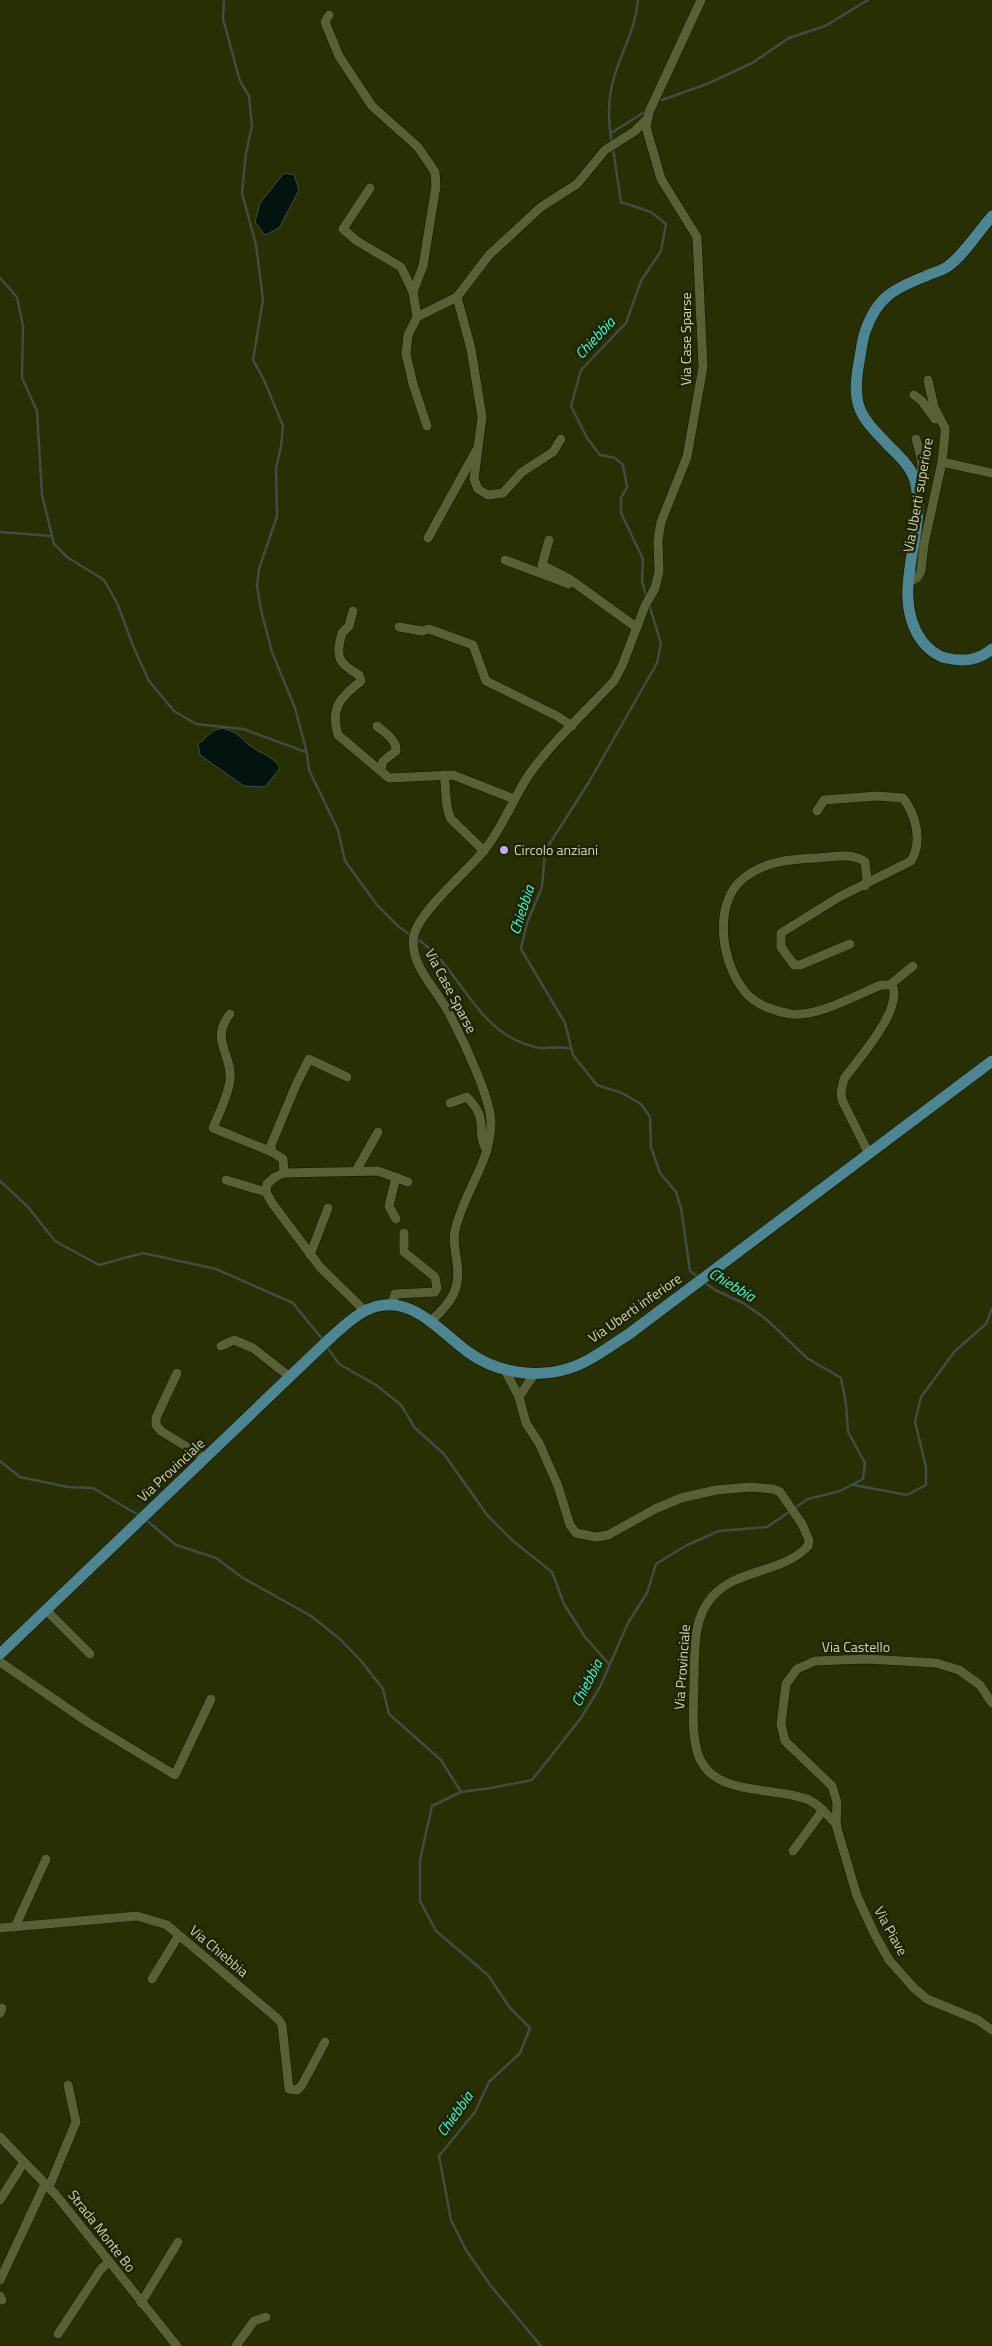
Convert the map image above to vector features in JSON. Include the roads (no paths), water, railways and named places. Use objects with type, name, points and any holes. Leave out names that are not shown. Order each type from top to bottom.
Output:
[{"type":"main road","name":"Via Uberti superiore","points":[[992,216],[947,267],[895,290],[881,300],[873,311],[864,334],[856,389],[858,409],[866,423],[907,464],[916,486],[916,517],[909,582],[912,622],[926,647],[943,658],[960,661],[975,660],[992,649]]},
{"type":"main road","name":"Via Uberti inferiore","points":[[365,1311],[392,1305],[413,1309],[469,1353],[505,1370],[535,1373],[569,1368],[588,1360],[629,1334],[992,1061]]},
{"type":"main road","name":"Via Provinciale","points":[[0,1654],[325,1343],[365,1311]]},
{"type":"street","name":"Via Case Sparse","points":[[430,1322],[446,1308],[458,1287],[456,1257],[453,1246],[455,1230],[485,1162],[492,1123],[483,1087],[450,1015],[423,972],[414,952],[413,945],[416,930],[422,918],[484,851],[530,774],[614,681],[622,666],[645,606],[651,596],[659,572],[658,540],[661,522],[687,457],[703,367],[697,237],[674,203],[661,179],[647,132],[648,118],[701,0]]},
{"type":"street","points":[[329,15],[325,22],[339,56],[372,106],[418,148],[435,172],[436,186],[424,266],[413,292]]},
{"type":"street","name":"Via Case Sparse","points":[[457,297],[490,255],[541,207],[577,184],[605,150],[635,131],[648,118]]},
{"type":"street","points":[[370,188],[343,229],[357,241],[401,267],[413,292],[417,317],[408,335],[406,354],[413,384],[427,426]]},
{"type":"street","points":[[417,317],[457,297],[471,348],[482,417],[474,479],[478,489],[488,495],[503,493],[522,472],[552,452],[561,439]]},
{"type":"street","name":"Via Uberti superiore","points":[[909,582],[917,578],[921,571],[924,544],[942,462],[945,434],[945,428],[934,407],[928,380]]},
{"type":"street","points":[[914,395],[922,401],[945,434]]},
{"type":"street","points":[[916,439],[923,463],[922,475],[916,486]]},
{"type":"street","points":[[428,538],[479,441]]},
{"type":"street","points":[[942,462],[992,473]]},
{"type":"street","points":[[549,540],[542,565],[568,578],[580,589],[636,627]]},
{"type":"street","points":[[505,560],[580,589]]},
{"type":"street","points":[[353,611],[349,626],[342,633],[338,656],[343,665],[359,675],[361,680],[338,702],[336,727],[338,735],[343,741],[381,769],[389,778],[444,775],[465,779],[514,799]]},
{"type":"street","points":[[399,627],[422,631],[429,629],[473,645],[486,681],[557,716],[572,726]]},
{"type":"street","points":[[377,726],[395,742],[397,748],[396,752],[383,761],[381,769]]},
{"type":"street","points":[[444,775],[447,788],[448,813],[451,819],[484,851]]},
{"type":"street","points":[[817,811],[824,800],[877,796],[903,798],[910,807],[918,839],[916,853],[911,861],[865,886],[839,897],[781,933],[781,946],[794,964],[800,964],[850,944]]},
{"type":"street","points":[[865,886],[867,873],[865,862],[856,856],[792,859],[766,865],[744,877],[730,896],[724,914],[727,960],[735,979],[750,998],[767,1007],[792,1014],[812,1012],[881,985],[891,984],[913,966]]},
{"type":"street","points":[[869,1154],[842,1100],[841,1092],[844,1079],[891,1011],[895,994],[891,984]]},
{"type":"street","points":[[230,1014],[222,1026],[221,1045],[229,1067],[230,1078],[213,1128],[272,1152],[283,1159],[284,1173]]},
{"type":"street","points":[[272,1152],[271,1145],[284,1112],[309,1059],[347,1076]]},
{"type":"street","points":[[450,1103],[467,1097],[478,1108],[482,1118],[481,1141],[487,1151]]},
{"type":"street","points":[[356,1171],[378,1132]]},
{"type":"street","points":[[266,1192],[267,1184],[275,1177],[284,1173],[378,1171],[408,1182]]},
{"type":"street","points":[[396,1177],[389,1206],[396,1220]]},
{"type":"street","points":[[226,1180],[266,1192],[310,1255],[365,1311]]},
{"type":"street","points":[[310,1255],[328,1208]]},
{"type":"street","points":[[392,1305],[395,1294],[429,1293],[435,1292],[437,1288],[435,1277],[404,1252],[404,1233]]},
{"type":"street","points":[[221,1346],[234,1340],[253,1348],[290,1378]]},
{"type":"street","name":"Via Provinciale","points":[[505,1370],[519,1397],[526,1423],[539,1444],[558,1486],[570,1525],[582,1536],[596,1538],[608,1535],[655,1509],[681,1498],[716,1490],[750,1487],[773,1489],[780,1492],[787,1501],[800,1519],[808,1540],[808,1546],[790,1560],[742,1576],[722,1586],[704,1609],[697,1625],[694,1735],[698,1754],[714,1776],[733,1786],[792,1794],[810,1800],[837,1824]]},
{"type":"street","points":[[177,1373],[156,1418],[156,1425],[161,1431],[205,1458]]},
{"type":"street","points":[[519,1397],[535,1373]]},
{"type":"street","points":[[46,1610],[90,1654]]},
{"type":"street","name":"Via Castello","points":[[837,1824],[837,1802],[832,1786],[785,1741],[781,1724],[786,1684],[797,1670],[815,1661],[866,1659],[936,1664],[959,1670],[980,1685],[992,1703]]},
{"type":"street","points":[[0,1662],[88,1723],[174,1776],[211,1699]]},
{"type":"street","points":[[793,1851],[823,1810]]},
{"type":"street","name":"Via Piave","points":[[837,1824],[857,1896],[889,1960],[914,1988],[927,1999],[978,2020],[992,2030]]},
{"type":"street","points":[[15,1927],[46,1859]]},
{"type":"street","name":"Via Chiebbia","points":[[0,1928],[137,1916],[167,1924],[278,2019],[282,2025],[289,2090],[297,2090],[302,2085],[325,2042]]},
{"type":"street","points":[[152,1978],[179,1935]]},
{"type":"street","points":[[0,2280],[76,2122],[68,2085]]},
{"type":"street","name":"Strada Monte Bo","points":[[0,2137],[47,2185],[177,2346]]},
{"type":"street","points":[[0,2200],[24,2162]]},
{"type":"street","points":[[141,2302],[178,2242]]},
{"type":"street","points":[[58,2334],[101,2269],[109,2262]]},
{"type":"street","points":[[236,2346],[254,2321],[266,2317]]},
{"type":"waterway","points":[[224,0],[223,19],[240,81],[249,96],[252,126],[246,153],[242,193],[256,245],[263,300],[253,360],[264,380],[283,426],[276,468],[277,516],[259,569],[257,586],[261,610],[272,652],[295,708],[307,753],[309,770],[338,830],[345,861],[377,905],[399,927],[411,935]]},
{"type":"waterway","name":"Chiebbia","points":[[612,143],[609,119],[610,94],[617,68],[634,22],[638,0]]},
{"type":"waterway","points":[[662,100],[707,84],[752,63],[789,38],[825,26],[868,0]]},
{"type":"waterway","points":[[611,133],[643,113]]},
{"type":"waterway","name":"Chiebbia","points":[[613,149],[621,202],[651,212],[666,224],[661,251],[641,281],[626,323],[581,370],[571,406],[587,438],[600,455],[615,458],[623,465],[627,487],[621,498],[621,513],[643,559],[642,581],[646,596]]},
{"type":"waterway","points":[[0,278],[17,297],[23,326],[22,378],[37,411],[42,495],[54,544],[67,557],[104,580],[118,605],[133,646],[149,681],[174,711],[196,724],[243,729],[306,752]]},
{"type":"waterway","points":[[0,532],[52,536]]},
{"type":"waterway","name":"Chiebbia","points":[[649,604],[661,644],[657,663],[589,782],[545,851],[542,887],[527,923],[521,949],[565,1023],[573,1055],[597,1085],[622,1093],[641,1104],[650,1117],[651,1147],[660,1173],[676,1192],[681,1208],[690,1271],[698,1277]]},
{"type":"waterway","points":[[416,938],[444,964],[492,1024],[507,1035],[538,1048],[571,1048]]},
{"type":"waterway","points":[[0,1181],[28,1207],[55,1241],[99,1265],[143,1253],[216,1269],[293,1303],[323,1340]]},
{"type":"waterway","name":"Chiebbia","points":[[541,2346],[491,2286],[466,2250],[451,2220],[439,2156],[475,2112],[489,2082],[520,2053],[530,2028],[510,2008],[488,1975],[436,1931],[420,1901],[420,1860],[432,1806],[461,1792],[532,1780],[581,1718],[600,1687],[628,1623],[647,1593],[656,1564],[687,1545],[719,1531],[767,1527],[808,1499],[840,1491],[863,1479],[865,1463],[848,1432],[846,1404],[841,1378],[807,1358],[766,1319],[743,1303],[715,1290],[704,1282]]},
{"type":"waterway","points":[[854,1485],[907,1495],[926,1485],[926,1467],[915,1422],[921,1397],[955,1351],[986,1324],[992,1309]]},
{"type":"waterway","points":[[327,1347],[339,1364],[376,1385],[401,1405],[415,1428],[444,1454],[487,1515],[513,1541],[552,1572],[564,1604],[585,1637],[609,1664]]},
{"type":"waterway","points":[[0,1461],[20,1477],[68,1487],[93,1488],[140,1516]]},
{"type":"waterway","points":[[146,1520],[176,1545],[216,1558],[243,1578],[311,1616],[340,1639],[362,1662],[383,1689],[389,1714],[441,1760],[461,1792]]},
{"type":"place","name":"Circolo anziani","points":[[504,850]]}]
